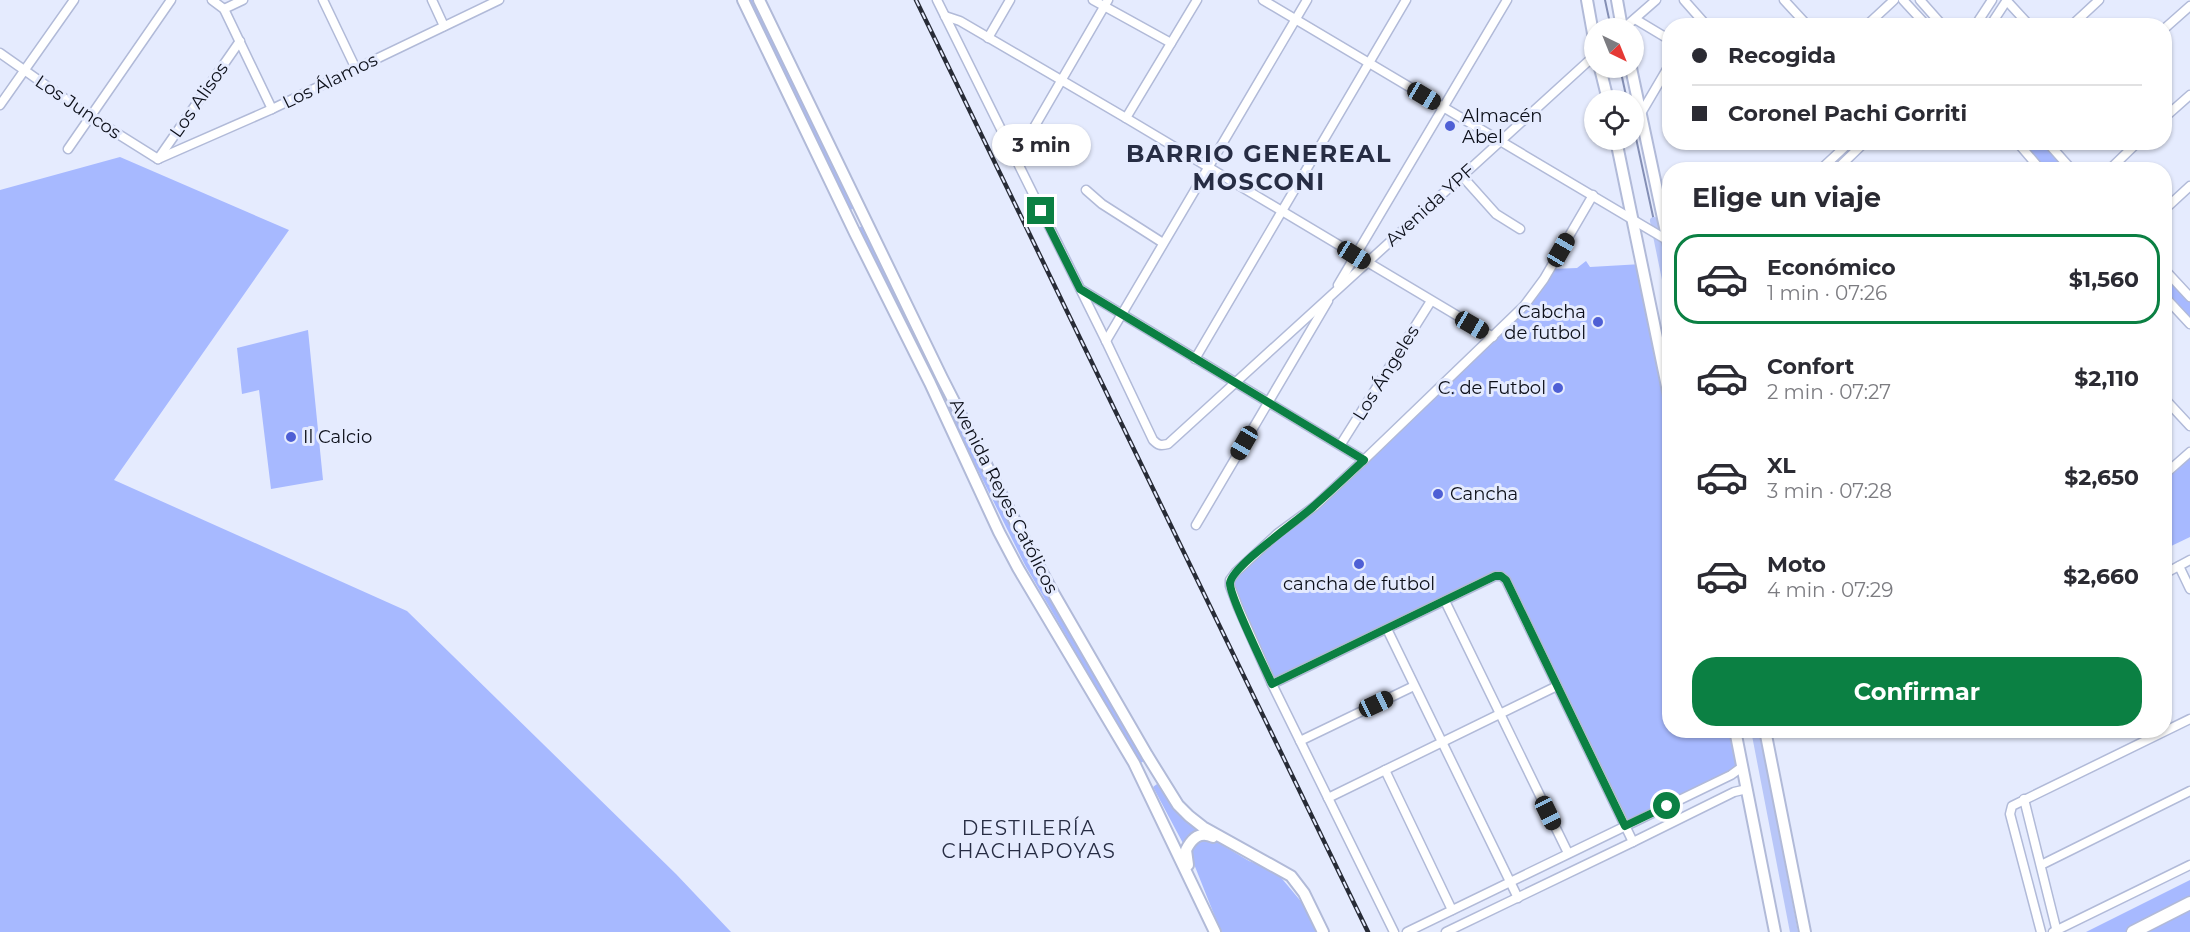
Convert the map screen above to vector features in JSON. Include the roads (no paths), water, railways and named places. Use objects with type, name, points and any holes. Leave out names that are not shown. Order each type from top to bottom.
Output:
[{"type":"highway","points":[[2133,932],[2190,903]]},
{"type":"main road","name":"Avenida Reyes Católicos","points":[[743,0],[930,383],[999,532],[1134,763],[1215,932]]},
{"type":"main road","name":"Avenida Reyes Católicos","points":[[759,0],[942,378],[1021,533],[1147,755],[1178,805],[1189,816],[1203,827],[1291,876],[1304,892],[1323,932]]},
{"type":"main road","points":[[1587,0],[1590,18]]},
{"type":"main road","points":[[1617,0],[1621,18]]},
{"type":"main road","points":[[1644,134],[1662,217]]},
{"type":"main road","points":[[1618,150],[1662,361]]},
{"type":"main road","points":[[1737,738],[1775,932]]},
{"type":"main road","points":[[1767,738],[1806,932]]},
{"type":"main road","points":[[1200,897],[1186,860],[1186,850],[1195,837],[1207,834],[1259,858]]},
{"type":"street","points":[[0,105],[74,0]]},
{"type":"street","points":[[68,149],[171,0]]},
{"type":"street","points":[[212,0],[224,9],[272,109]]},
{"type":"street","points":[[224,9],[243,0]]},
{"type":"street","points":[[323,0],[356,69]]},
{"type":"street","points":[[432,0],[444,26]]},
{"type":"street","name":"Los Álamos","points":[[158,159],[272,109],[500,0]]},
{"type":"street","points":[[937,0],[1106,341]]},
{"type":"street","points":[[988,38],[1010,0]]},
{"type":"street","points":[[1093,0],[1106,3],[1171,43]]},
{"type":"street","points":[[1126,118],[1197,0]]},
{"type":"street","points":[[1263,0],[1662,237]]},
{"type":"street","points":[[1106,341],[1307,0]]},
{"type":"street","points":[[1195,359],[1406,0]]},
{"type":"street","points":[[1196,525],[1507,0]]},
{"type":"street","points":[[1636,18],[1656,0]]},
{"type":"street","points":[[1684,0],[1695,18]]},
{"type":"street","points":[[1784,0],[1801,18]]},
{"type":"street","points":[[1875,18],[1894,0]]},
{"type":"street","points":[[1903,0],[1920,18]]},
{"type":"street","points":[[1920,0],[1936,18]]},
{"type":"street","points":[[1980,18],[1992,0]]},
{"type":"street","points":[[1995,18],[2007,0],[2023,18]]},
{"type":"street","points":[[2080,18],[2099,0]]},
{"type":"street","points":[[1012,153],[1025,143],[1106,3]]},
{"type":"street","points":[[2172,22],[2190,6]]},
{"type":"street","points":[[945,16],[960,21],[1126,118],[1492,337]]},
{"type":"street","points":[[1644,24],[1662,35]]},
{"type":"street","name":"Los Alisos","points":[[158,159],[240,42]]},
{"type":"street","name":"Los Juncos","points":[[0,53],[91,117],[158,159]]},
{"type":"street","name":"Avenida YPF","points":[[1106,341],[1153,440],[1158,445],[1167,444],[1584,65]]},
{"type":"street","points":[[1644,108],[1662,78]]},
{"type":"street","points":[[2172,111],[2190,95]]},
{"type":"street","points":[[1829,162],[1841,150]]},
{"type":"street","points":[[1844,162],[1857,150]]},
{"type":"street","points":[[2024,150],[2034,162]]},
{"type":"street","points":[[2054,150],[2065,162]]},
{"type":"street","points":[[2117,162],[2130,150]]},
{"type":"street","points":[[1462,176],[1496,214],[1520,229]]},
{"type":"street","points":[[1086,190],[1102,204],[1163,243]]},
{"type":"street","points":[[2172,204],[2188,192]]},
{"type":"street","points":[[1394,932],[1272,684],[1238,607],[1230,580],[1277,534],[1315,506],[1364,460],[1533,295],[1593,195]]},
{"type":"street","points":[[2172,278],[2190,297]]},
{"type":"street","points":[[1080,289],[1120,315],[1341,444],[1364,460]]},
{"type":"street","name":"Los Ángeles","points":[[1341,444],[1431,301]]},
{"type":"street","points":[[2172,305],[2190,324]]},
{"type":"street","points":[[2172,407],[2190,426]]},
{"type":"street","points":[[2172,468],[2190,452]]},
{"type":"street","points":[[2172,570],[2190,560]]},
{"type":"street","points":[[2179,566],[2190,589]]},
{"type":"street","points":[[1272,684],[1495,576],[1504,578],[1634,842]]},
{"type":"street","points":[[1445,601],[1568,853]]},
{"type":"street","points":[[1387,629],[1518,898]]},
{"type":"street","points":[[1300,741],[1414,686]]},
{"type":"street","points":[[1328,798],[1557,686]]},
{"type":"street","points":[[2172,728],[2190,719]]},
{"type":"street","points":[[2041,932],[2010,814],[2012,806],[2151,738]]},
{"type":"street","points":[[1407,932],[1731,775],[1742,767]]},
{"type":"street","points":[[1385,770],[1452,910]]},
{"type":"street","points":[[1446,932],[1734,792],[1747,789]]},
{"type":"street","points":[[2041,865],[2190,791]]},
{"type":"street","points":[[2024,799],[2056,931],[2190,866]]},
{"type":"waterway","points":[[1605,0],[1609,18]]},
{"type":"waterway","points":[[1622,78],[1625,90]]},
{"type":"waterway","points":[[1639,150],[1654,221]]},
{"type":"waterway","points":[[1654,221],[1662,260]]},
{"type":"waterway","points":[[1757,738],[1794,932]]},
{"type":"railway","points":[[916,0],[1368,932]]},
{"type":"place","name":"Almacén Abel","points":[[1450,126]]},
{"type":"place","name":"Cabcha de futbol","points":[[1598,322]]},
{"type":"place","name":"C. de Futbol","points":[[1558,388]]},
{"type":"place","name":"Il Calcio","points":[[291,437]]},
{"type":"place","name":"Cancha","points":[[1438,494]]},
{"type":"place","name":"cancha de futbol","points":[[1359,564]]},
{"type":"district","name":"BARRIO GENEREAL MOSCONI","points":[[1259,168]]},
{"type":"district","name":"DESTILERÍA CHACHAPOYAS","points":[[1029,840]]}]
